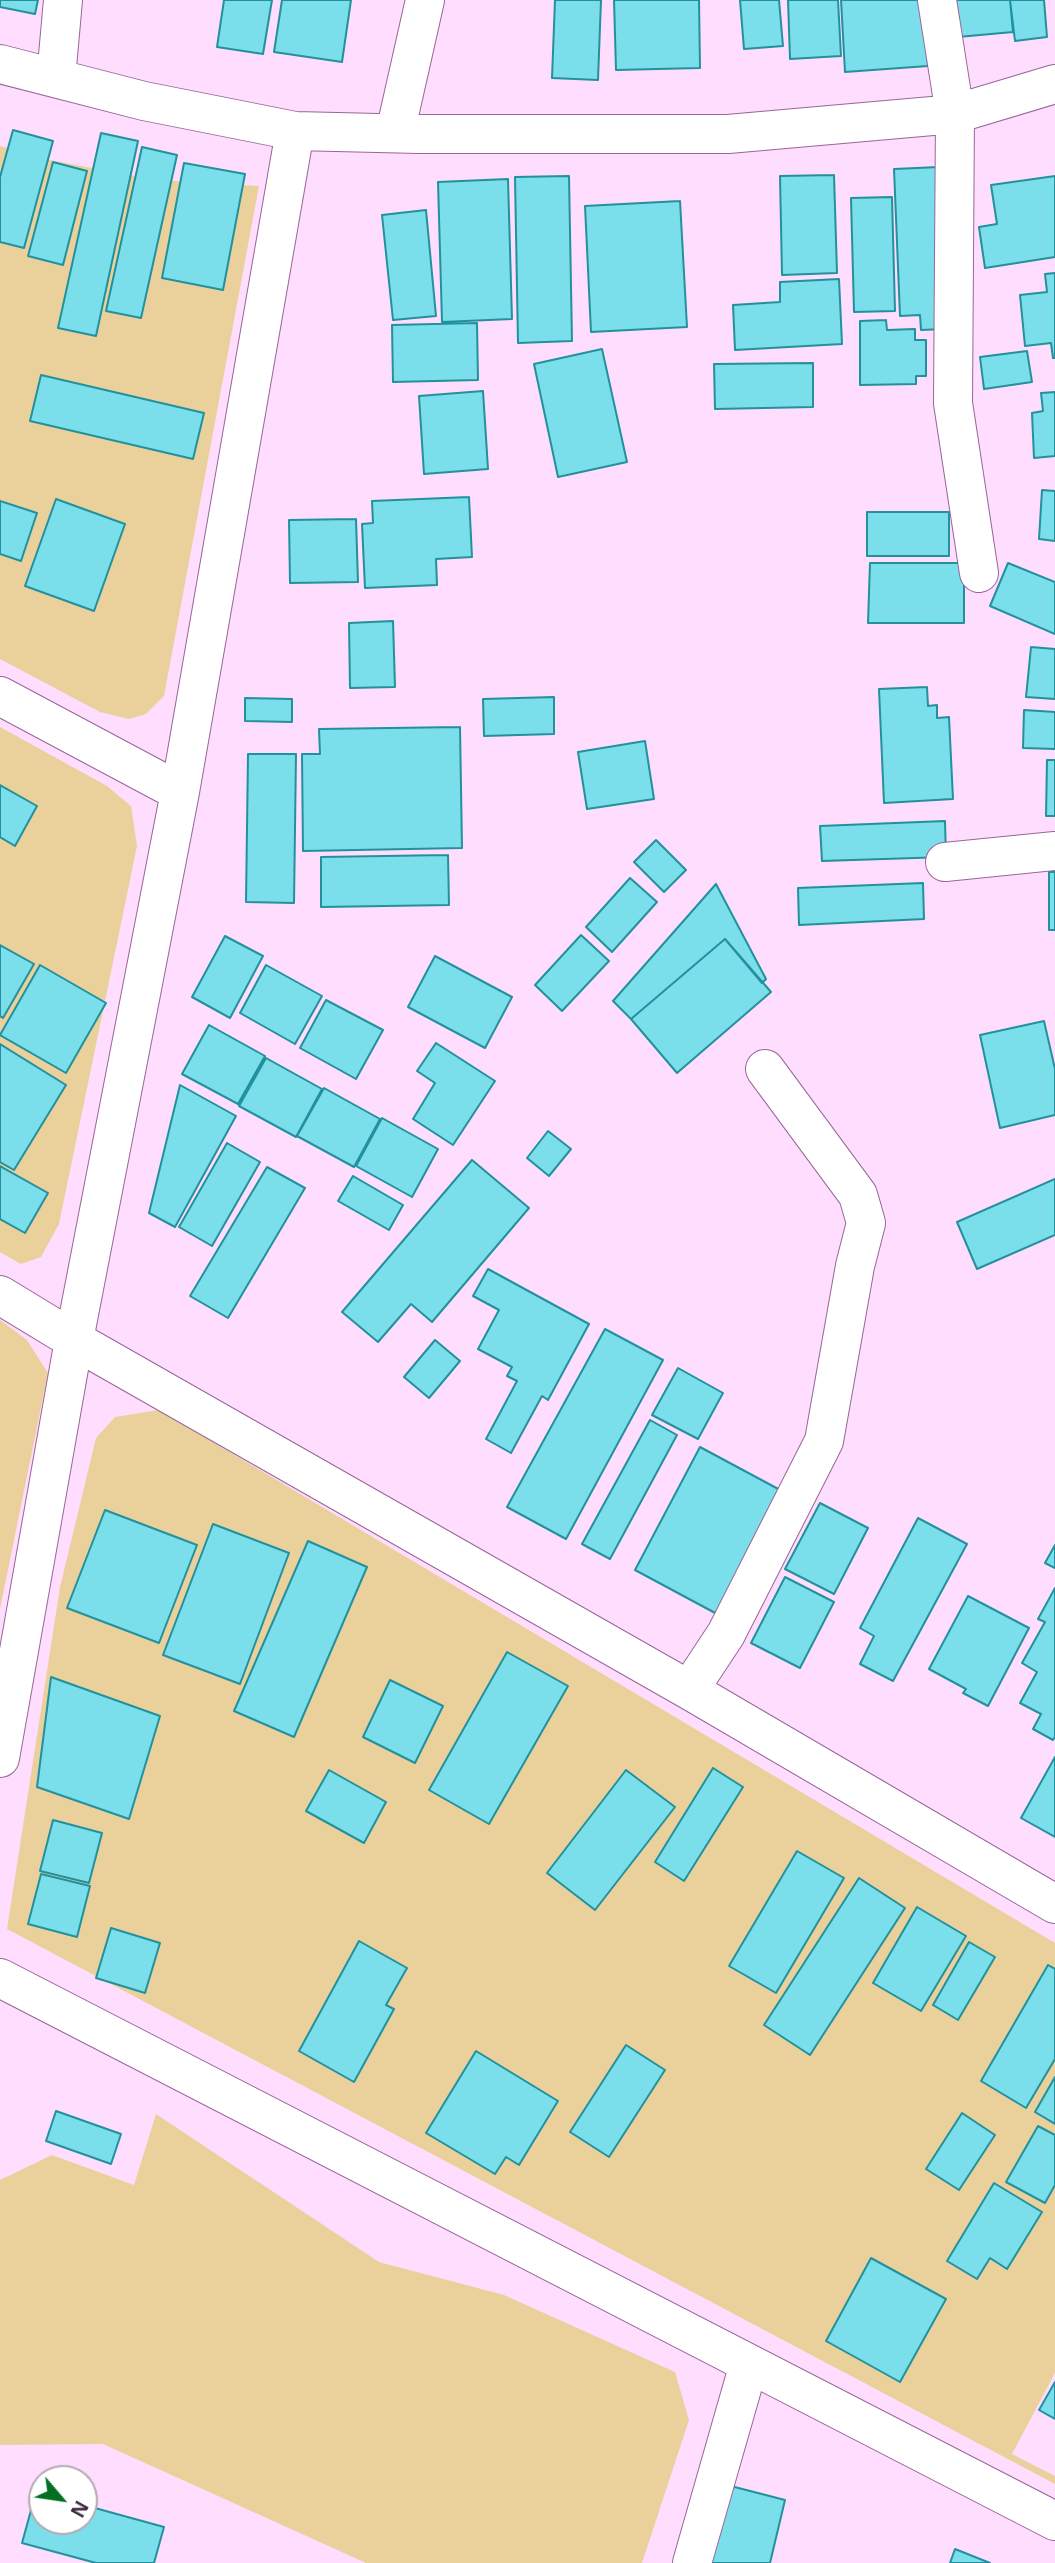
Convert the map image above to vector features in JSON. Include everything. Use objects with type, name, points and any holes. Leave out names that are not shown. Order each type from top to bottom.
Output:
[{"type":"street","points":[[56,78],[63,0]]},
{"type":"street","points":[[395,133],[425,0]]},
{"type":"street","points":[[937,0],[955,114],[953,403],[979,573]]},
{"type":"street","points":[[0,64],[144,101],[295,131],[395,133],[728,134],[955,114],[1055,84]]},
{"type":"street","points":[[0,1758],[74,1340],[180,792],[295,131]]},
{"type":"street","points":[[0,696],[180,792]]},
{"type":"street","points":[[945,862],[1055,851]]},
{"type":"street","points":[[689,1690],[726,1634],[824,1441],[855,1266],[866,1223],[858,1195],[765,1069]]},
{"type":"street","points":[[0,1295],[74,1340],[689,1690],[1055,1904]]},
{"type":"street","points":[[0,1978],[1055,2521]]},
{"type":"street","points":[[692,2563],[749,2364]]},
{"type":"shaded area","points":[[0,146],[44,159],[157,180],[259,186],[164,696],[146,714],[129,719],[100,712],[0,659]]},
{"type":"shaded area","points":[[0,727],[107,786],[131,806],[137,846],[59,1224],[41,1257],[21,1264],[0,1252]]},
{"type":"shaded area","points":[[0,1320],[27,1340],[48,1373],[0,1609]]},
{"type":"shaded area","points":[[159,1410],[1055,1943],[1055,2373],[1012,2454],[1055,2476],[1055,2484],[7,1929],[60,1587],[96,1438],[115,1417]]},
{"type":"shaded area","points":[[156,2114],[379,2262],[504,2295],[675,2372],[689,2420],[642,2563],[366,2563],[103,2444],[0,2445],[0,2180],[52,2155],[134,2185]]},
{"type":"building","points":[[0,0],[38,0],[35,14],[0,7]]},
{"type":"building","points":[[224,0],[272,0],[263,54],[217,47]]},
{"type":"building","points":[[282,0],[351,0],[342,62],[274,52]]},
{"type":"building","points":[[555,0],[601,0],[598,80],[552,78]]},
{"type":"building","points":[[614,0],[699,0],[700,68],[616,70]]},
{"type":"building","points":[[740,0],[779,0],[783,46],[744,49]]},
{"type":"building","points":[[788,0],[838,0],[841,56],[790,59]]},
{"type":"building","points":[[841,0],[924,0],[928,66],[845,72]]},
{"type":"building","points":[[955,0],[1010,0],[1013,32],[958,37]]},
{"type":"building","points":[[1010,0],[1044,0],[1047,37],[1015,41]]},
{"type":"building","points":[[13,130],[53,141],[24,248],[0,242],[0,177]]},
{"type":"building","points":[[101,133],[138,141],[96,336],[58,328]]},
{"type":"building","points":[[142,147],[177,155],[141,318],[106,311]]},
{"type":"building","points":[[53,162],[87,171],[63,265],[28,256]]},
{"type":"building","points":[[184,163],[245,174],[223,290],[162,278]]},
{"type":"building","points":[[939,167],[945,329],[921,330],[920,315],[900,316],[894,169]]},
{"type":"building","points":[[834,175],[837,273],[782,275],[780,176]]},
{"type":"building","points":[[569,176],[572,341],[518,343],[515,177]]},
{"type":"building","points":[[1055,176],[1055,257],[985,268],[979,227],[997,224],[991,185]]},
{"type":"building","points":[[508,179],[512,319],[442,322],[438,182]]},
{"type":"building","points":[[892,197],[895,311],[854,312],[851,198]]},
{"type":"building","points":[[680,201],[687,327],[591,332],[585,206]]},
{"type":"building","points":[[426,210],[436,316],[393,320],[382,215]]},
{"type":"building","points":[[1055,273],[1053,358],[1051,343],[1025,346],[1020,295],[1047,292],[1045,274]]},
{"type":"building","points":[[839,279],[842,344],[735,350],[733,305],[780,302],[780,282]]},
{"type":"building","points":[[886,320],[887,330],[915,329],[915,340],[926,340],[926,376],[916,376],[916,384],[860,385],[860,321]]},
{"type":"building","points":[[477,323],[478,380],[393,382],[392,325]]},
{"type":"building","points":[[602,349],[627,462],[558,477],[534,364]]},
{"type":"building","points":[[1027,351],[1032,382],[984,389],[980,357]]},
{"type":"building","points":[[813,363],[813,407],[715,409],[714,364]]},
{"type":"building","points":[[41,375],[204,413],[193,459],[30,421]]},
{"type":"building","points":[[483,391],[488,469],[424,474],[419,396]]},
{"type":"building","points":[[1055,392],[1055,456],[1034,458],[1032,413],[1043,411],[1041,393]]},
{"type":"building","points":[[1042,490],[1055,491],[1055,541],[1039,539]]},
{"type":"building","points":[[469,497],[472,557],[436,559],[437,585],[365,588],[362,524],[373,523],[372,501]]},
{"type":"building","points":[[56,499],[125,524],[94,611],[25,586]]},
{"type":"building","points":[[0,501],[37,513],[21,561],[0,554]]},
{"type":"building","points":[[867,512],[949,512],[949,556],[867,556]]},
{"type":"building","points":[[356,519],[358,582],[290,583],[289,520]]},
{"type":"building","points":[[870,563],[964,563],[964,623],[868,623]]},
{"type":"building","points":[[1008,563],[1055,582],[1055,634],[990,606]]},
{"type":"building","points":[[393,621],[395,687],[350,688],[349,623]]},
{"type":"building","points":[[1031,647],[1055,649],[1055,699],[1026,697]]},
{"type":"building","points":[[927,687],[928,706],[937,705],[937,718],[949,717],[953,799],[884,803],[879,689]]},
{"type":"building","points":[[554,697],[554,734],[484,736],[483,699]]},
{"type":"building","points":[[245,698],[292,699],[292,722],[245,721]]},
{"type":"building","points":[[1024,710],[1055,712],[1055,749],[1023,748]]},
{"type":"building","points":[[460,727],[462,848],[303,851],[302,754],[320,754],[319,729]]},
{"type":"building","points":[[645,741],[654,799],[587,809],[578,752]]},
{"type":"building","points":[[248,754],[296,754],[294,903],[246,902]]},
{"type":"building","points":[[1047,760],[1055,760],[1055,816],[1046,816]]},
{"type":"building","points":[[0,785],[37,806],[15,846],[0,837]]},
{"type":"building","points":[[945,821],[946,857],[822,861],[820,826]]},
{"type":"building","points":[[656,840],[686,870],[664,892],[634,862]]},
{"type":"building","points":[[448,855],[449,905],[321,907],[321,857]]},
{"type":"building","points":[[1049,872],[1055,872],[1055,930],[1049,930]]},
{"type":"building","points":[[630,878],[657,902],[612,952],[586,927]]},
{"type":"building","points":[[923,883],[924,919],[799,925],[798,888]]},
{"type":"building","points":[[716,884],[766,979],[762,983],[725,939],[631,1019],[613,1001]]},
{"type":"building","points":[[581,935],[609,961],[562,1011],[535,985]]},
{"type":"building","points":[[225,936],[263,956],[230,1018],[192,997]]},
{"type":"building","points":[[725,939],[771,992],[677,1073],[631,1019]]},
{"type":"building","points":[[0,945],[34,964],[3,1018],[0,1016]]},
{"type":"building","points":[[435,956],[512,997],[485,1048],[408,1007]]},
{"type":"building","points":[[40,965],[106,1003],[66,1073],[0,1035]]},
{"type":"building","points":[[266,965],[322,996],[295,1044],[240,1013]]},
{"type":"building","points":[[326,1000],[383,1030],[356,1079],[300,1048]]},
{"type":"building","points":[[1044,1021],[1055,1069],[1055,1115],[1000,1128],[980,1035]]},
{"type":"building","points":[[209,1025],[265,1056],[238,1104],[182,1074]]},
{"type":"building","points":[[436,1043],[495,1081],[453,1145],[413,1119],[435,1083],[417,1071]]},
{"type":"building","points":[[0,1044],[66,1085],[14,1170],[0,1162]]},
{"type":"building","points":[[266,1058],[322,1089],[296,1137],[239,1106]]},
{"type":"building","points":[[180,1085],[236,1116],[175,1227],[149,1213]]},
{"type":"building","points":[[324,1088],[380,1119],[354,1167],[297,1136]]},
{"type":"building","points":[[382,1118],[438,1149],[412,1197],[356,1166]]},
{"type":"building","points":[[548,1131],[571,1149],[549,1176],[527,1158]]},
{"type":"building","points":[[227,1143],[260,1162],[212,1246],[179,1227]]},
{"type":"building","points":[[472,1160],[529,1208],[432,1322],[411,1304],[378,1342],[342,1312]]},
{"type":"building","points":[[0,1166],[48,1193],[25,1233],[0,1219]]},
{"type":"building","points":[[267,1167],[305,1188],[228,1318],[190,1296]]},
{"type":"building","points":[[353,1176],[403,1205],[389,1230],[338,1201]]},
{"type":"building","points":[[1055,1179],[1055,1235],[977,1269],[957,1222]]},
{"type":"building","points":[[488,1269],[589,1324],[548,1400],[542,1396],[511,1453],[486,1439],[517,1381],[507,1376],[512,1367],[478,1349],[499,1310],[473,1296]]},
{"type":"building","points":[[605,1329],[663,1360],[566,1539],[507,1507]]},
{"type":"building","points":[[435,1340],[460,1361],[429,1398],[404,1377]]},
{"type":"building","points":[[678,1368],[723,1393],[698,1439],[652,1415]]},
{"type":"building","points":[[650,1420],[677,1435],[610,1559],[582,1544]]},
{"type":"building","points":[[700,1447],[782,1491],[717,1614],[635,1570]]},
{"type":"building","points":[[820,1503],[868,1528],[834,1594],[785,1569]]},
{"type":"building","points":[[105,1510],[197,1545],[159,1643],[67,1608]]},
{"type":"building","points":[[918,1518],[967,1544],[893,1681],[860,1664],[874,1636],[860,1628]]},
{"type":"building","points":[[213,1524],[289,1553],[240,1684],[163,1655]]},
{"type":"building","points":[[308,1541],[367,1567],[294,1737],[234,1711]]},
{"type":"building","points":[[1055,1545],[1055,1568],[1045,1563]]},
{"type":"building","points":[[785,1577],[834,1602],[800,1668],[751,1643]]},
{"type":"building","points":[[1055,1588],[1053,1740],[1033,1729],[1041,1714],[1020,1703],[1037,1672],[1022,1663],[1045,1622],[1038,1619]]},
{"type":"building","points":[[968,1596],[1029,1628],[988,1706],[963,1693],[966,1689],[929,1669]]},
{"type":"building","points":[[507,1652],[568,1686],[489,1824],[429,1790]]},
{"type":"building","points":[[51,1677],[160,1716],[129,1819],[37,1787]]},
{"type":"building","points":[[390,1680],[443,1706],[415,1763],[363,1737]]},
{"type":"building","points":[[1055,1757],[1055,1837],[1021,1818]]},
{"type":"building","points":[[713,1768],[743,1787],[684,1881],[655,1862]]},
{"type":"building","points":[[329,1770],[386,1802],[364,1843],[306,1811]]},
{"type":"building","points":[[626,1770],[675,1807],[595,1910],[547,1873]]},
{"type":"building","points":[[53,1820],[102,1833],[89,1883],[40,1871]]},
{"type":"building","points":[[797,1851],[844,1878],[776,1993],[729,1966]]},
{"type":"building","points":[[41,1874],[90,1886],[77,1937],[28,1924]]},
{"type":"building","points":[[859,1878],[905,1908],[810,2055],[764,2025]]},
{"type":"building","points":[[917,1907],[966,1936],[921,2011],[873,1983]]},
{"type":"building","points":[[111,1928],[160,1943],[145,1993],[96,1978]]},
{"type":"building","points":[[359,1941],[407,1968],[386,2005],[394,2009],[354,2082],[299,2051]]},
{"type":"building","points":[[969,1942],[995,1957],[958,2020],[933,2005]]},
{"type":"building","points":[[1048,1965],[1055,1969],[1055,2059],[1026,2108],[981,2081]]},
{"type":"building","points":[[626,2045],[665,2070],[609,2157],[570,2132]]},
{"type":"building","points":[[476,2051],[558,2101],[519,2165],[506,2157],[495,2174],[426,2133]]},
{"type":"building","points":[[1055,2077],[1055,2124],[1035,2112]]},
{"type":"building","points":[[56,2111],[121,2134],[111,2164],[46,2141]]},
{"type":"building","points":[[962,2113],[995,2135],[959,2190],[926,2169]]},
{"type":"building","points":[[1038,2126],[1055,2135],[1055,2185],[1045,2203],[1006,2182]]},
{"type":"building","points":[[994,2183],[1042,2212],[1007,2269],[990,2258],[977,2279],[947,2261]]},
{"type":"building","points":[[871,2258],[946,2299],[900,2382],[826,2341]]},
{"type":"building","points":[[1055,2382],[1055,2419],[1039,2410]]},
{"type":"building","points":[[723,2484],[785,2500],[770,2563],[703,2563]]},
{"type":"building","points":[[98,2509],[164,2527],[154,2563],[96,2563],[22,2543],[28,2521],[28,2535],[98,2535]]},
{"type":"building","points":[[955,2549],[990,2563],[950,2563]]}]
